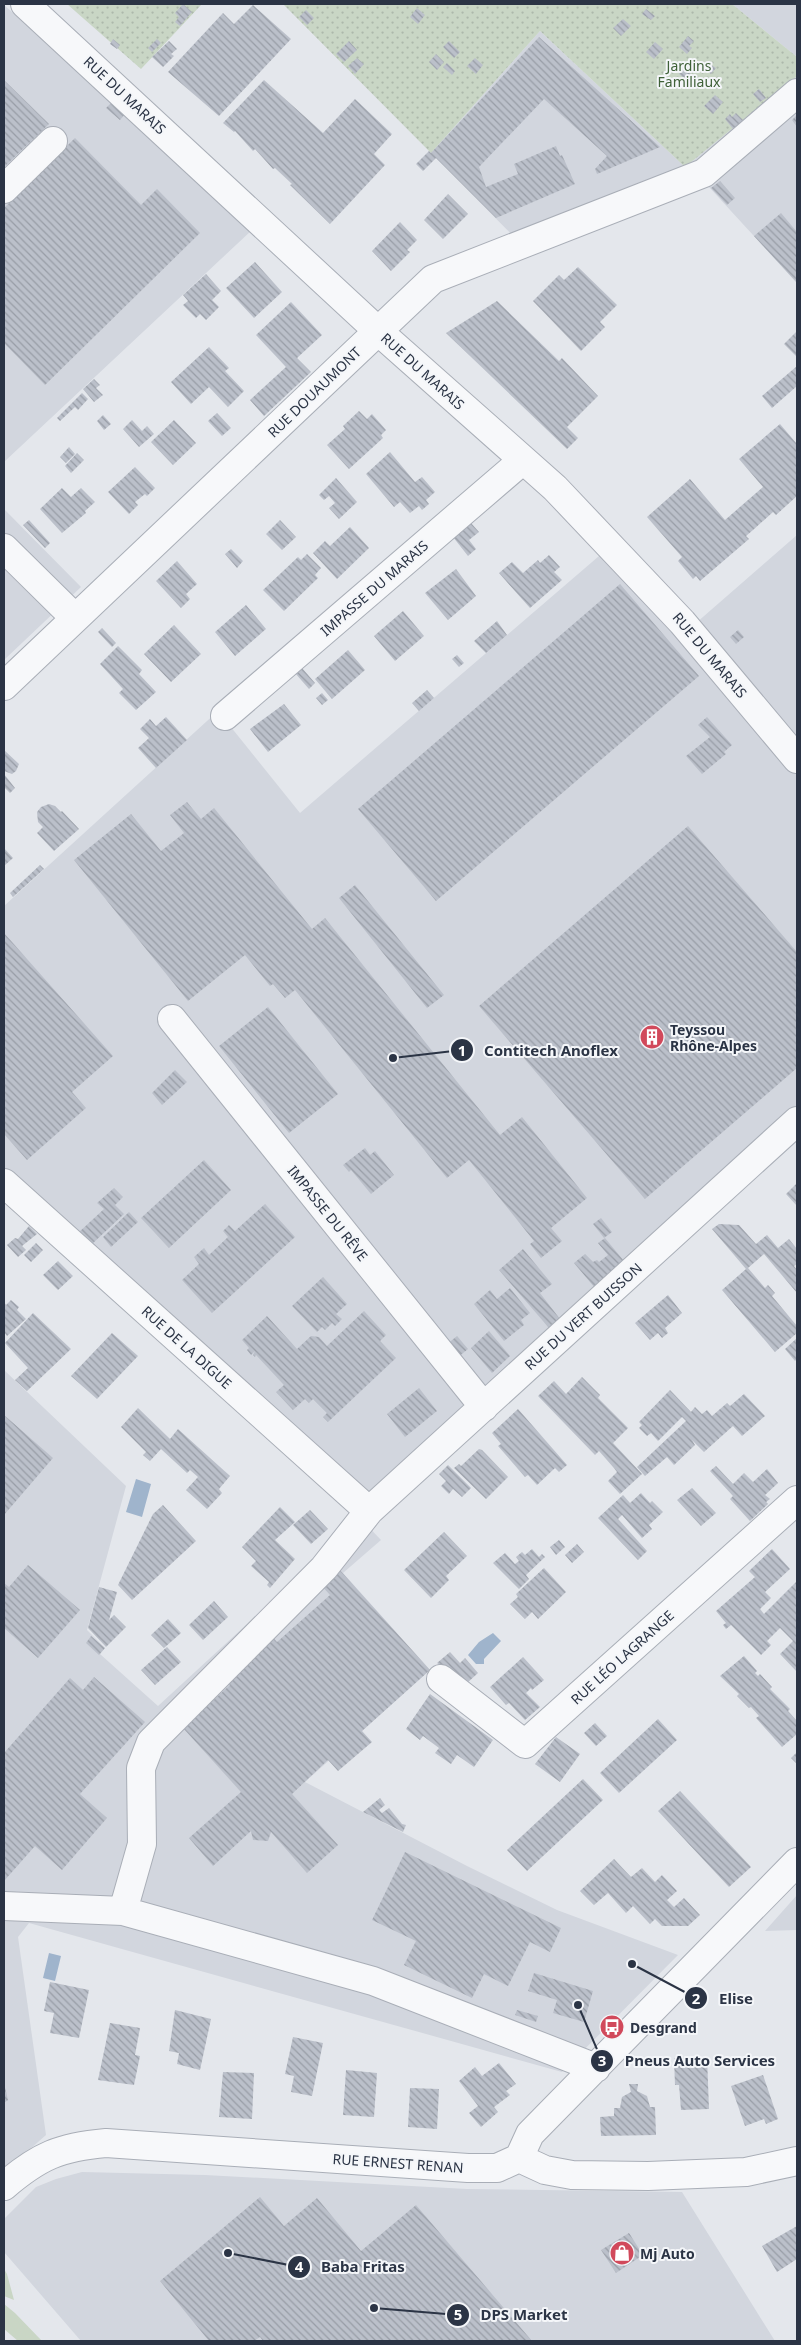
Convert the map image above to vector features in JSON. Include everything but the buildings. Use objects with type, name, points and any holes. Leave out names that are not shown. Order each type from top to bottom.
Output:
[{"type":"street","name":"RUE DU MARAIS","points":[[25,4],[378,331],[555,488],[682,622],[797,759]]},
{"type":"street","name":"RUE DOUAUMONT","points":[[4,686],[433,279],[704,173],[797,93]]},
{"type":"street","points":[[4,189],[53,140]]},
{"type":"street","name":"IMPASSE DU MARAIS","points":[[225,716],[523,460]]},
{"type":"street","points":[[4,548],[75,618]]},
{"type":"street","name":"IMPASSE DU RÊVE","points":[[172,1020],[484,1407]]},
{"type":"street","name":"RUE DU VERT BUISSON","points":[[123,1911],[142,1844],[141,1768],[151,1742],[324,1568],[369,1512],[797,1121]]},
{"type":"street","name":"RUE DE LA DIGUE","points":[[4,1183],[369,1512]]},
{"type":"street","name":"RUE LÉO LAGRANGE","points":[[441,1679],[525,1744],[797,1500]]},
{"type":"street","points":[[797,1862],[530,2134],[520,2158],[545,2170],[572,2175],[648,2176],[746,2172],[797,2161]]},
{"type":"street","points":[[4,1906],[123,1911],[373,1981],[596,2068]]},
{"type":"street","name":"RUE ERNEST RENAN","points":[[4,2186],[24,2168],[48,2155],[75,2145],[106,2143],[468,2168],[497,2168],[520,2158]]},
{"type":"shaded area","points":[[732,4],[797,4],[797,57]]},
{"type":"shaded area","points":[[4,5],[115,101],[252,230],[4,462]]},
{"type":"shaded area","points":[[540,31],[685,167],[797,76],[797,283],[697,174],[525,248],[431,153]]},
{"type":"shaded area","points":[[4,509],[81,587],[4,660]]},
{"type":"shaded area","points":[[797,535],[797,1123],[368,1511],[4,1180],[4,906],[218,711],[300,813],[613,544],[688,630]]},
{"type":"shaded area","points":[[4,1370],[126,1486],[87,1630],[105,1648],[100,1654],[158,1706],[361,1519],[381,1540],[343,1573],[430,1670],[305,1782],[467,1866],[557,1910],[678,1955],[562,2072],[29,1923],[18,1937],[46,2135],[4,2172]]},
{"type":"shaded area","points":[[797,1895],[797,1930],[765,1931]]},
{"type":"shaded area","points":[[82,2172],[205,2175],[467,2189],[682,2192],[775,2341],[81,2341],[4,2252],[4,2219],[36,2187]]},
{"type":"green space","points":[[67,4],[202,4],[141,69]]},
{"type":"green space","name":"Jardins Familiaux","points":[[283,4],[732,4],[797,57],[797,76],[685,167],[540,31],[431,153]]},
{"type":"green space","points":[[4,2269],[7,2274],[14,2300],[4,2296]]},
{"type":"green space","points":[[4,2304],[42,2341],[18,2341],[4,2329]]},
{"type":"water","points":[[136,1479],[151,1484],[142,1517],[126,1512]]},
{"type":"water","points":[[493,1633],[501,1641],[484,1659],[484,1664],[476,1664],[468,1655],[479,1642]]},
{"type":"water","points":[[49,1953],[61,1956],[55,1981],[43,1978]]},
{"type":"place","name":"Teyssou Rhône-Alpes","points":[[652,1037]]},
{"type":"place","name":"Contitech Anoflex","points":[[393,1058]]},
{"type":"place","name":"Elise","points":[[632,1964]]},
{"type":"place","name":"Pneus Auto Services","points":[[578,2005]]},
{"type":"place","name":"Desgrand","points":[[612,2027]]},
{"type":"place","name":"Baba Fritas","points":[[228,2253]]},
{"type":"place","name":"Mj Auto","points":[[622,2253]]},
{"type":"place","name":"DPS Market","points":[[374,2308]]}]
